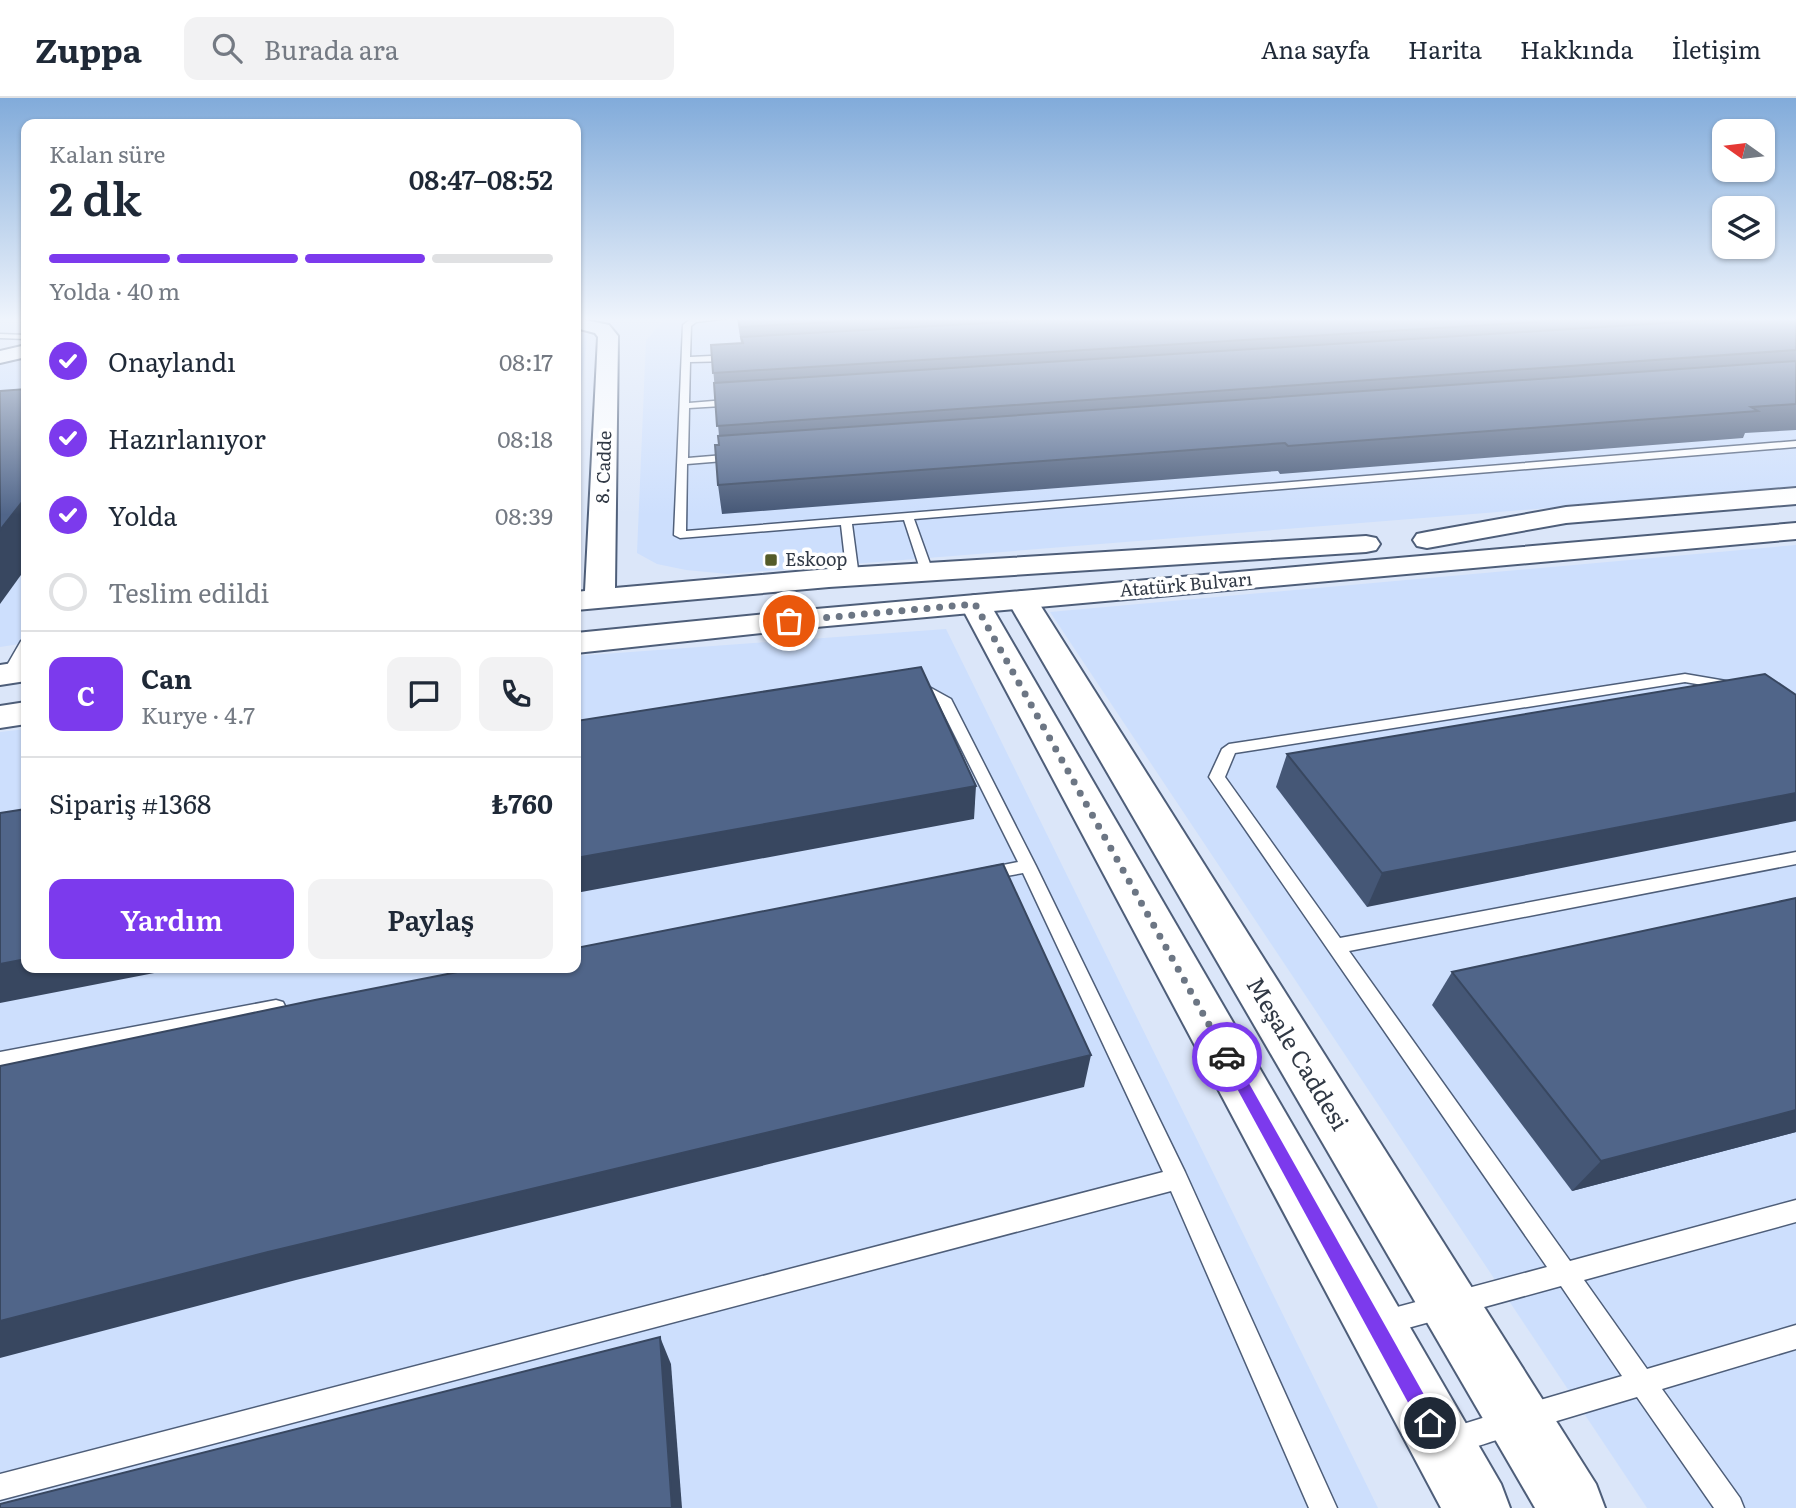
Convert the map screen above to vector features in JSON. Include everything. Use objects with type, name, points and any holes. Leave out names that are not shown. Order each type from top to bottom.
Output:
[{"type":"main road","name":"8. Cadde","points":[[588,600],[604,384]]},
{"type":"main road","points":[[1427,540],[1566,515],[1796,496]]},
{"type":"main road","name":"Atatürk Bulvarı","points":[[581,643],[975,604],[1017,583],[1427,540],[1796,508]]},
{"type":"main road","name":"Atatürk Bulvarı","points":[[588,600],[928,572],[1017,583],[1562,553],[1796,531]]},
{"type":"main road","points":[[1562,553],[1726,551],[1796,545]]},
{"type":"main road","name":"Meşale Caddesi","points":[[1017,583],[1572,1508]]},
{"type":"main road","points":[[975,604],[1477,1508]]},
{"type":"main road","points":[[0,717],[21,714]]},
{"type":"lane","points":[[684,384],[680,535],[1796,444]]},
{"type":"lane","points":[[684,406],[754,401]]},
{"type":"lane","points":[[683,461],[752,456]]},
{"type":"lane","points":[[908,517],[928,572]]},
{"type":"lane","points":[[846,522],[853,577]]},
{"type":"lane","points":[[12,673],[21,655]]},
{"type":"lane","points":[[1730,1508],[1217,777],[1229,748],[1685,678],[1745,688]]},
{"type":"lane","points":[[895,688],[922,687],[944,699],[1028,866],[1177,1179],[1323,1508]]},
{"type":"lane","points":[[1336,946],[1796,858]]},
{"type":"lane","points":[[960,879],[1028,866]]},
{"type":"lane","points":[[0,1061],[300,1004]]},
{"type":"lane","points":[[0,1487],[1177,1179]]},
{"type":"lane","points":[[1376,1325],[1796,1211]]},
{"type":"lane","points":[[1440,1442],[1796,1337]]},
{"type":"shaded area","points":[[0,384],[21,384],[21,644],[0,647]]},
{"type":"shaded area","points":[[644,384],[1796,384],[1796,488],[728,574],[657,564],[637,553]]},
{"type":"shaded area","points":[[1796,545],[1796,1508],[1647,1508],[1050,612]]},
{"type":"shaded area","points":[[946,629],[1378,1508],[0,1508],[0,732],[21,730],[21,973],[581,973],[581,656]]},
{"type":"building","points":[[714,384],[1316,384],[717,426]]},
{"type":"building","points":[[1468,384],[1796,384],[1796,404],[1751,407],[1758,411],[718,485],[715,445],[719,445],[718,436]]},
{"type":"building","points":[[21,389],[21,503],[0,530],[0,391]]},
{"type":"building","points":[[921,667],[976,786],[581,857],[581,720]]},
{"type":"building","points":[[1765,674],[1796,695],[1796,793],[1382,873],[1287,754]]},
{"type":"building","points":[[21,810],[21,960],[0,964],[0,813]]},
{"type":"building","points":[[1003,864],[1091,1055],[268,1252],[0,1321],[0,1066],[453,973],[581,973],[581,947]]},
{"type":"building","points":[[1796,898],[1796,1110],[1601,1161],[1452,972]]},
{"type":"building","points":[[660,1337],[672,1508],[0,1508],[0,1504]]},
{"type":"way so far","points":[[789,621],[975,604],[1227,1057]]},
{"type":"place","name":"Eskoop","points":[[771,560]]},
{"type":"route","points":[[1227,1057],[1430,1423]]}]
